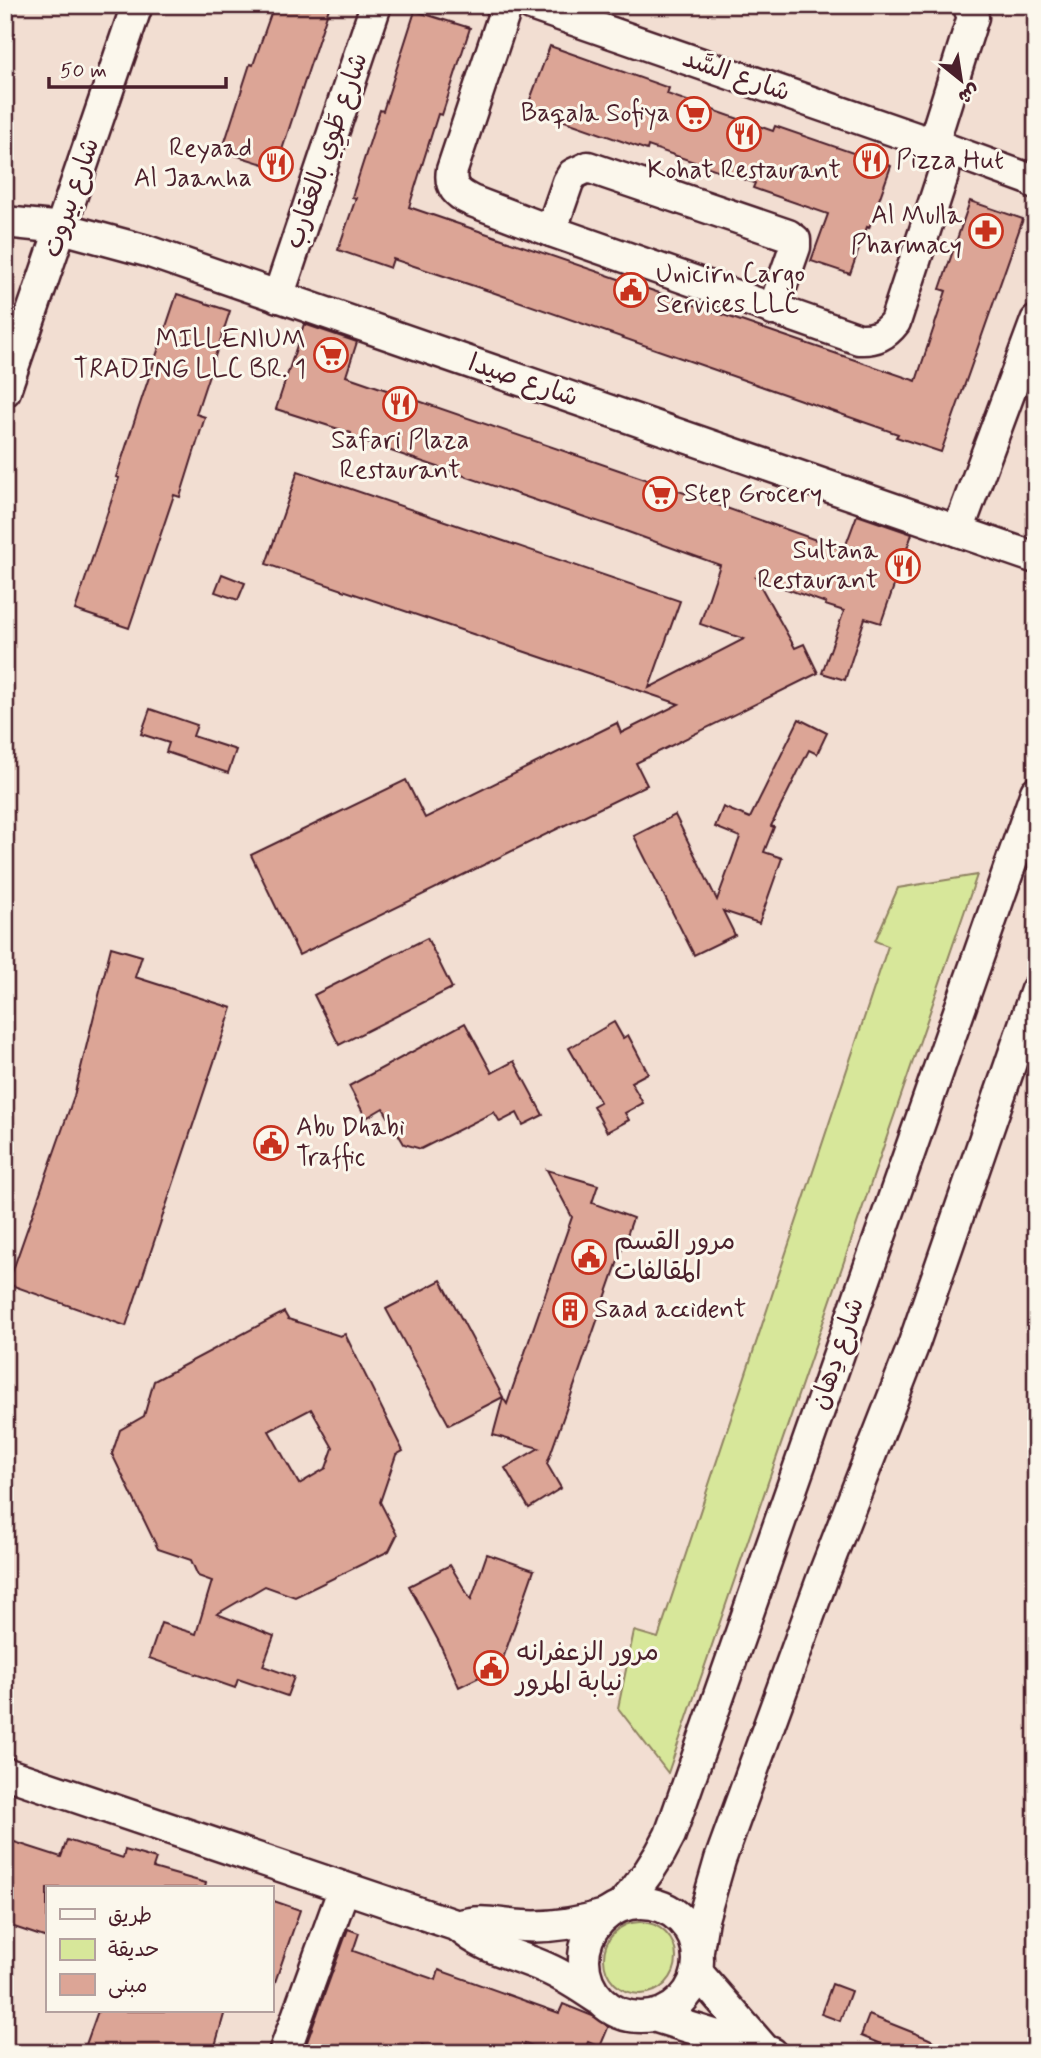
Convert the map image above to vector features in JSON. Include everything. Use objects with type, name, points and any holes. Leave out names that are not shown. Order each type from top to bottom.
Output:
[{"type":"street","name":"شارع بيروت","points":[[5,391],[137,5]]},
{"type":"street","name":"شارع طَوِي بالعَقارب","points":[[278,297],[376,5]]},
{"type":"street","points":[[507,5],[450,179],[453,188],[462,196],[551,231],[773,310],[859,339],[871,340],[888,331],[895,322],[944,172],[943,163],[933,144],[978,9]]},
{"type":"street","name":"شارع السَّد","points":[[537,6],[933,144],[1036,184]]},
{"type":"street","points":[[551,231],[568,182],[573,174],[588,167],[789,235],[795,240],[795,247],[773,310]]},
{"type":"street","name":"شارع صيدا","points":[[5,222],[62,228],[147,251],[1036,558]]},
{"type":"street","points":[[958,531],[1036,321]]},
{"type":"street","name":"شارع دِهان","points":[[613,1910],[640,1885],[654,1866],[670,1835],[1036,792]]},
{"type":"street","points":[[5,1773],[458,1926],[490,1948],[548,1968],[574,1981],[609,2008],[623,2014],[638,2017],[669,2010],[682,2000],[691,1987],[706,1909],[720,1860],[824,1574],[912,1349],[1036,990]]},
{"type":"street","points":[[284,2053],[344,1888]]},
{"type":"street","points":[[458,1926],[487,1921],[521,1926],[564,1925],[642,1902],[662,1905],[679,1916],[691,1931],[698,1961],[768,2051]]},
{"type":"street","points":[[597,1998],[587,1982],[583,1964],[584,1946],[592,1929],[613,1910]]},
{"type":"street","points":[[653,2015],[768,2051]]},
{"type":"green space","points":[[977,875],[668,1773],[618,1708],[634,1631],[658,1638],[888,946],[875,941],[898,888]]},
{"type":"green space","points":[[633,1922],[647,1922],[666,1932],[676,1951],[676,1965],[666,1984],[647,1994],[633,1994],[614,1984],[604,1965],[604,1951],[614,1932]]},
{"type":"building","points":[[274,5],[330,5],[276,168],[222,151],[250,64],[253,65]]},
{"type":"building","points":[[415,11],[470,28],[442,115],[438,114],[409,207],[916,381],[946,291],[940,289],[970,201],[1023,219],[941,452],[896,437],[898,434],[492,292],[393,259],[390,268],[338,250],[356,198],[352,197],[380,110],[383,111]]},
{"type":"building","points":[[550,46],[669,88],[667,94],[773,131],[775,126],[891,166],[850,274],[811,261],[828,214],[753,188],[755,183],[648,146],[647,150],[527,108]]},
{"type":"building","points":[[177,294],[230,311],[196,414],[205,417],[180,497],[174,495],[129,628],[75,610]]},
{"type":"building","points":[[304,324],[357,342],[346,376],[844,550],[857,515],[912,534],[881,623],[865,618],[845,680],[822,673],[844,611],[756,578],[795,648],[804,644],[818,673],[636,763],[647,785],[299,955],[251,855],[406,780],[425,818],[617,723],[621,733],[679,704],[266,564],[298,471],[680,601],[649,688],[744,639],[700,624],[720,565],[350,437],[351,433],[276,409]]},
{"type":"building","points":[[222,574],[245,583],[238,600],[215,592]]},
{"type":"building","points":[[150,709],[197,725],[193,736],[236,750],[228,773],[166,752],[169,743],[141,734]]},
{"type":"building","points":[[799,719],[827,733],[817,754],[809,750],[771,826],[774,827],[764,852],[782,858],[759,923],[723,911],[735,935],[694,955],[634,836],[675,815],[717,900],[740,837],[715,827],[723,807],[750,818]]},
{"type":"building","points":[[427,938],[452,988],[339,1045],[314,995]]},
{"type":"building","points":[[111,947],[142,956],[135,977],[232,1008],[126,1326],[8,1284],[74,1096]]},
{"type":"building","points":[[614,1022],[623,1038],[628,1035],[648,1073],[631,1082],[643,1103],[625,1113],[629,1120],[607,1132],[593,1106],[600,1102],[569,1048]]},
{"type":"building","points":[[465,1023],[492,1073],[514,1061],[543,1115],[523,1125],[517,1113],[500,1122],[494,1112],[421,1149],[404,1144],[383,1108],[366,1118],[349,1086]]},
{"type":"building","name":"Saad accident","points":[[547,1170],[598,1185],[592,1203],[633,1218],[547,1464],[561,1488],[529,1508],[505,1468],[539,1448],[493,1435],[503,1398],[507,1404],[572,1217]]},
{"type":"building","points":[[441,1280],[503,1397],[449,1425],[386,1309]]},
{"type":"building","points":[[284,1312],[288,1319],[340,1336],[345,1334],[403,1451],[396,1455],[380,1502],[397,1535],[389,1551],[295,1597],[265,1586],[217,1614],[274,1636],[263,1666],[294,1677],[287,1696],[238,1679],[235,1688],[149,1658],[161,1623],[196,1634],[212,1581],[198,1576],[191,1560],[158,1549],[112,1454],[120,1430],[144,1416],[154,1381]],"holes":[[[311,1409],[333,1448],[326,1468],[299,1484],[269,1431]]]},
{"type":"building","points":[[487,1554],[534,1570],[500,1667],[459,1687],[409,1586],[450,1565],[471,1600]]},
{"type":"building","points":[[5,1839],[61,1857],[67,1840],[123,1858],[125,1850],[156,1859],[153,1868],[206,1883],[205,1886],[46,1886],[46,1938],[5,1924]]},
{"type":"building","points":[[273,1901],[300,1910],[273,1985]]},
{"type":"building","points":[[348,1929],[359,1933],[353,1951],[436,1980],[439,1970],[559,2013],[563,2004],[610,2023],[600,2047],[588,2042],[583,2053],[551,2053],[525,2043],[522,2053],[444,2053],[422,2045],[421,2053],[303,2053]]},
{"type":"building","points":[[832,1984],[851,1991],[840,2021],[821,2014]]},
{"type":"building","points":[[98,2012],[225,2012],[213,2053],[83,2053]]},
{"type":"building","points":[[869,2015],[959,2053],[903,2053],[861,2036]]},
{"type":"place","name":"Baqala Sofiya","points":[[694,114]]},
{"type":"place","name":"Kohat Restaurant","points":[[744,134]]},
{"type":"place","name":"Pizza Hut","points":[[871,161]]},
{"type":"place","name":"Reyaad Al Jaanha","points":[[276,164]]},
{"type":"place","name":"Al Mulla Pharmacy","points":[[986,231]]},
{"type":"place","name":"Unicirn Cargo Services LLC","points":[[631,290]]},
{"type":"place","name":"MILLENIUM TRADING LLC BR. 1","points":[[331,355]]},
{"type":"place","name":"Safari Plaza Restaurant","points":[[400,404]]},
{"type":"place","name":"Step Grocery","points":[[660,494]]},
{"type":"place","name":"Sultana Restaurant","points":[[903,566]]},
{"type":"place","name":"Abu Dhabi Traffic","points":[[271,1143]]},
{"type":"place","name":"مرور القسم المقالفات","points":[[589,1257]]},
{"type":"place","name":"Saad accident","points":[[570,1310]]},
{"type":"place","name":"مرور الزعفرانه نيابة المرور","points":[[491,1668]]}]
